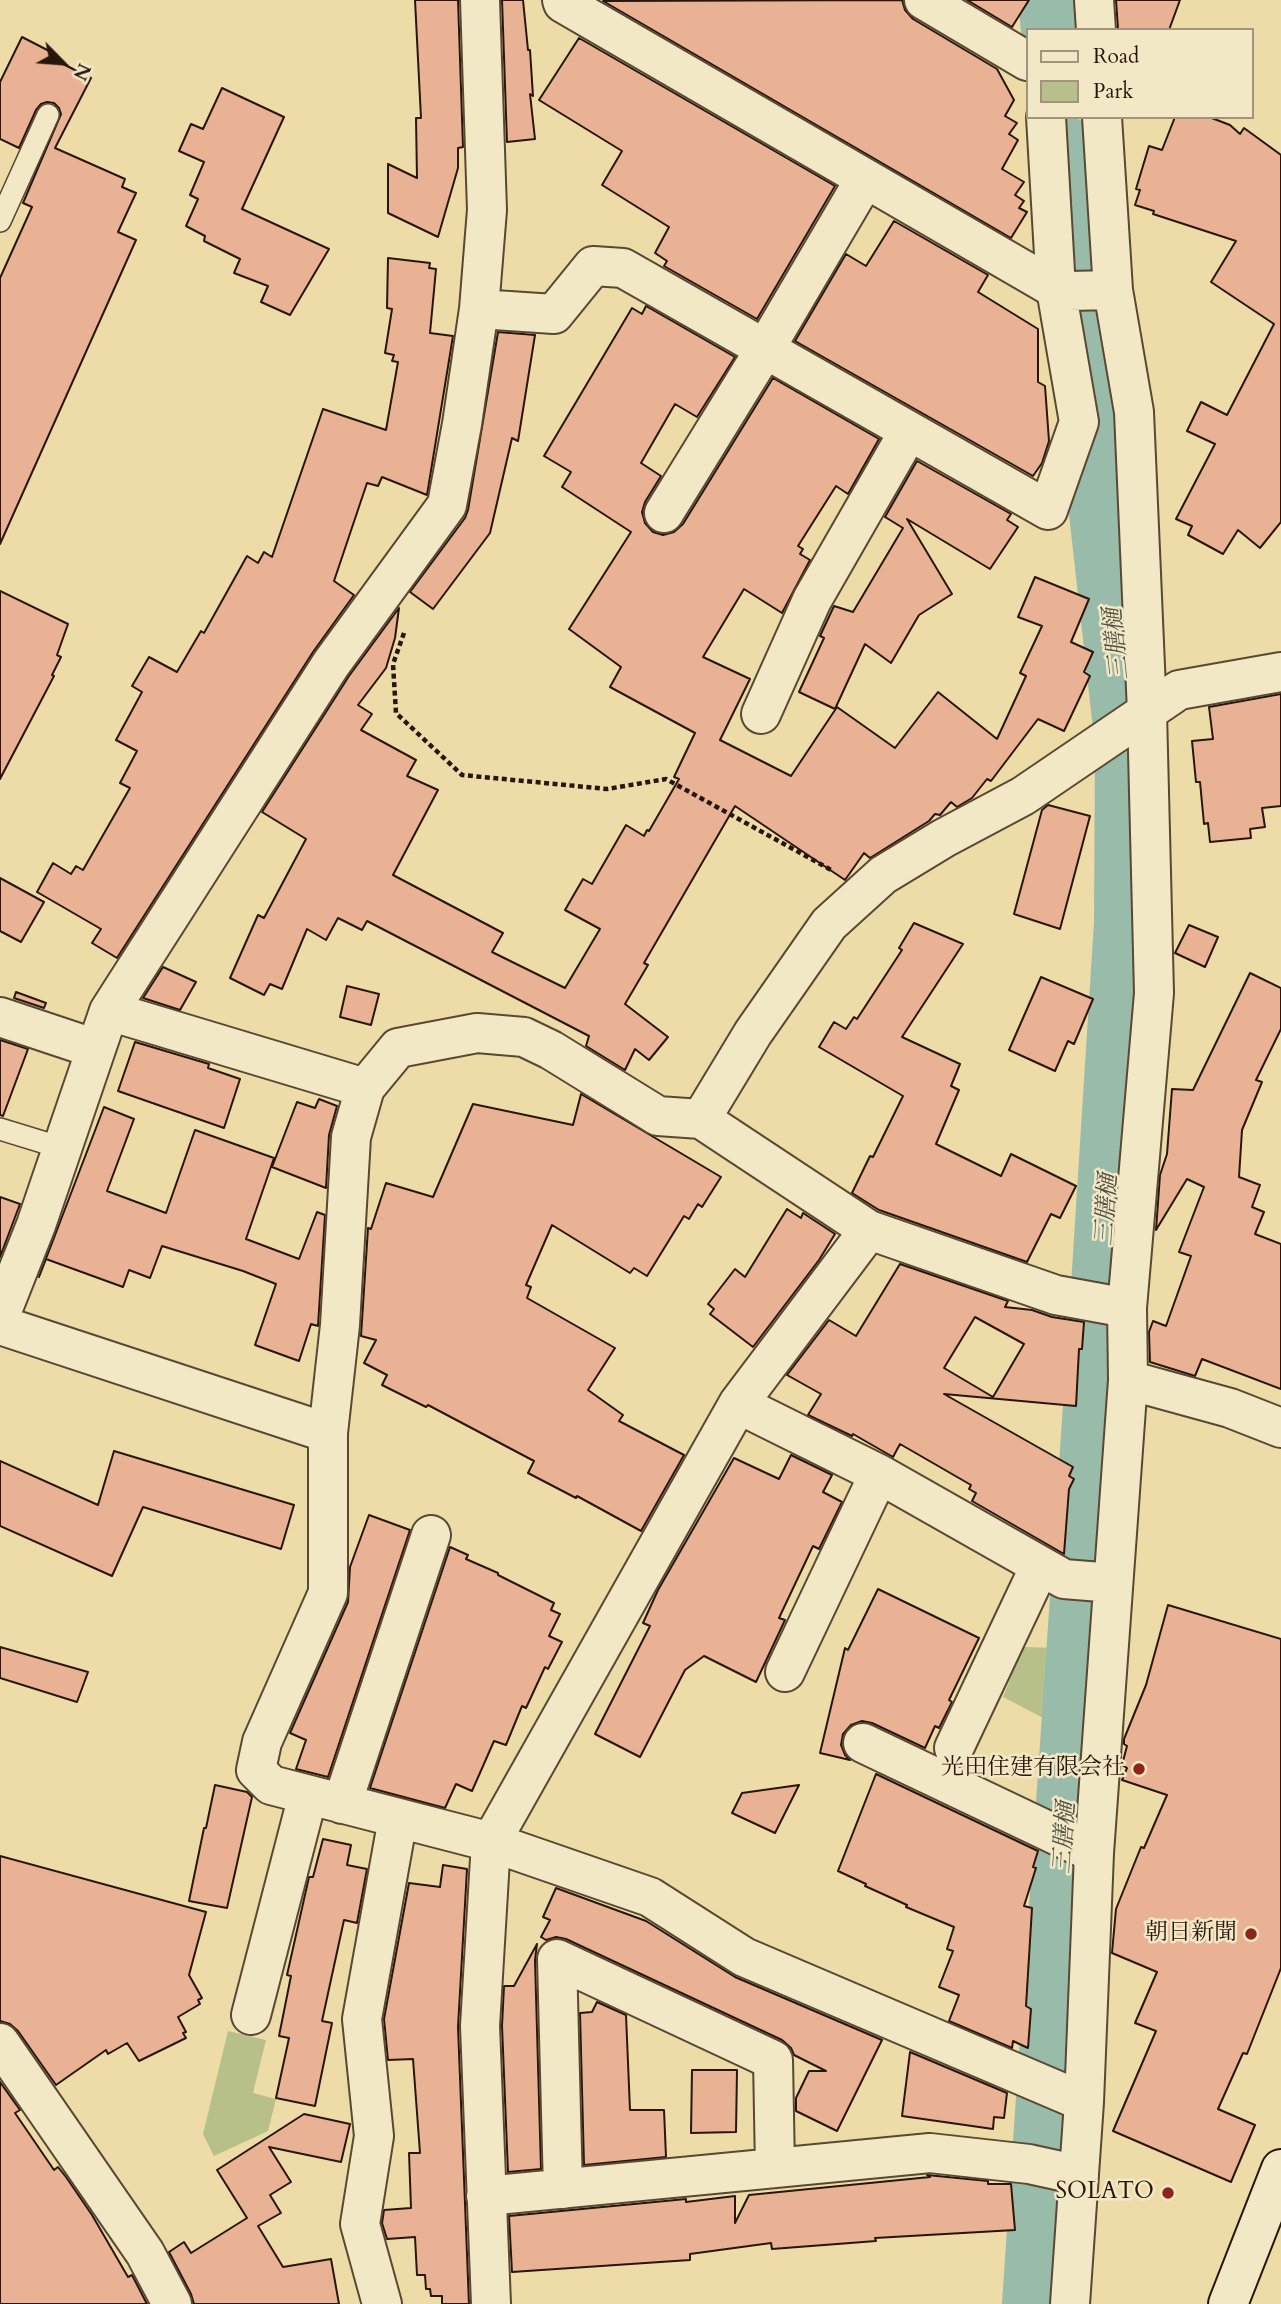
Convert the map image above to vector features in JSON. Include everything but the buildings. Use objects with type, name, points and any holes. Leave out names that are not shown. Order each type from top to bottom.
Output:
[{"type":"street","points":[[0,1316],[36,1226],[109,1011],[331,664],[447,505],[479,309],[487,210],[480,0]]},
{"type":"street","points":[[562,0],[562,3],[865,179],[1084,290]]},
{"type":"street","points":[[924,0],[1026,60]]},
{"type":"street","points":[[1094,0],[1096,28]]},
{"type":"street","points":[[1046,119],[1084,290],[1134,412],[1134,720],[1154,993],[1111,1306],[1128,1380],[1056,2170],[1070,2304]]},
{"type":"street","points":[[479,309],[554,314],[593,266],[623,268],[1048,510],[1079,422],[1084,290],[1102,119]]},
{"type":"street","points":[[664,513],[865,179]]},
{"type":"street","points":[[761,713],[812,600],[909,431]]},
{"type":"street","points":[[701,1119],[753,1033],[829,924],[883,875],[1023,796],[1179,690],[1281,672]]},
{"type":"street","points":[[109,1011],[365,1088]]},
{"type":"street","points":[[0,1017],[96,1048]]},
{"type":"street","points":[[1062,2092],[744,1957],[650,1897],[491,1842],[271,1785],[256,1770],[262,1742],[328,1592],[328,1433],[340,1325],[351,1137],[365,1088],[398,1048],[477,1033],[524,1037],[551,1050],[658,1116],[701,1119],[869,1230],[1056,1295],[1111,1306]]},
{"type":"street","points":[[491,2304],[480,2026],[491,1842],[738,1404],[869,1230]]},
{"type":"street","points":[[0,1325],[328,1433]]},
{"type":"street","points":[[1128,1380],[1230,1408],[1281,1428]]},
{"type":"street","points":[[738,1404],[879,1474],[1052,1572],[1108,1582]]},
{"type":"street","points":[[785,1672],[879,1474]]},
{"type":"street","points":[[251,2015],[325,1800],[430,1535]]},
{"type":"street","points":[[954,1748],[1052,1572]]},
{"type":"street","points":[[863,1742],[1086,1850]]},
{"type":"street","points":[[382,2304],[360,2224],[374,2136],[362,2019],[398,1818]]},
{"type":"street","points":[[563,2189],[557,1959],[773,2060],[775,2168]]},
{"type":"street","points":[[0,2043],[145,2253],[172,2304]]},
{"type":"street","points":[[486,2196],[930,2153],[1056,2170]]},
{"type":"street","points":[[1228,2304],[1281,2169]]},
{"type":"lane","points":[[0,221],[48,115]]},
{"type":"lane","points":[[0,1129],[62,1148]]},
{"type":"path","points":[[404,631],[394,664],[396,713],[462,775],[607,789],[666,779],[867,890]]},
{"type":"green space","points":[[1023,1647],[1056,1648],[1051,1722],[1003,1697]]},
{"type":"green space","points":[[228,2031],[266,2040],[253,2093],[276,2099],[268,2131],[214,2156],[203,2134]]},
{"type":"waterway","name":"三膳樋","points":[[1051,0],[1054,28]]},
{"type":"waterway","name":"三膳樋","points":[[1035,2304],[1127,923],[1128,745],[1074,262],[1064,149]]},
{"type":"place","name":"光田住建有限会社","points":[[1139,1769]]},
{"type":"place","name":"朝日新聞","points":[[1251,1934]]},
{"type":"place","name":"SOLATO","points":[[1168,2193]]}]
